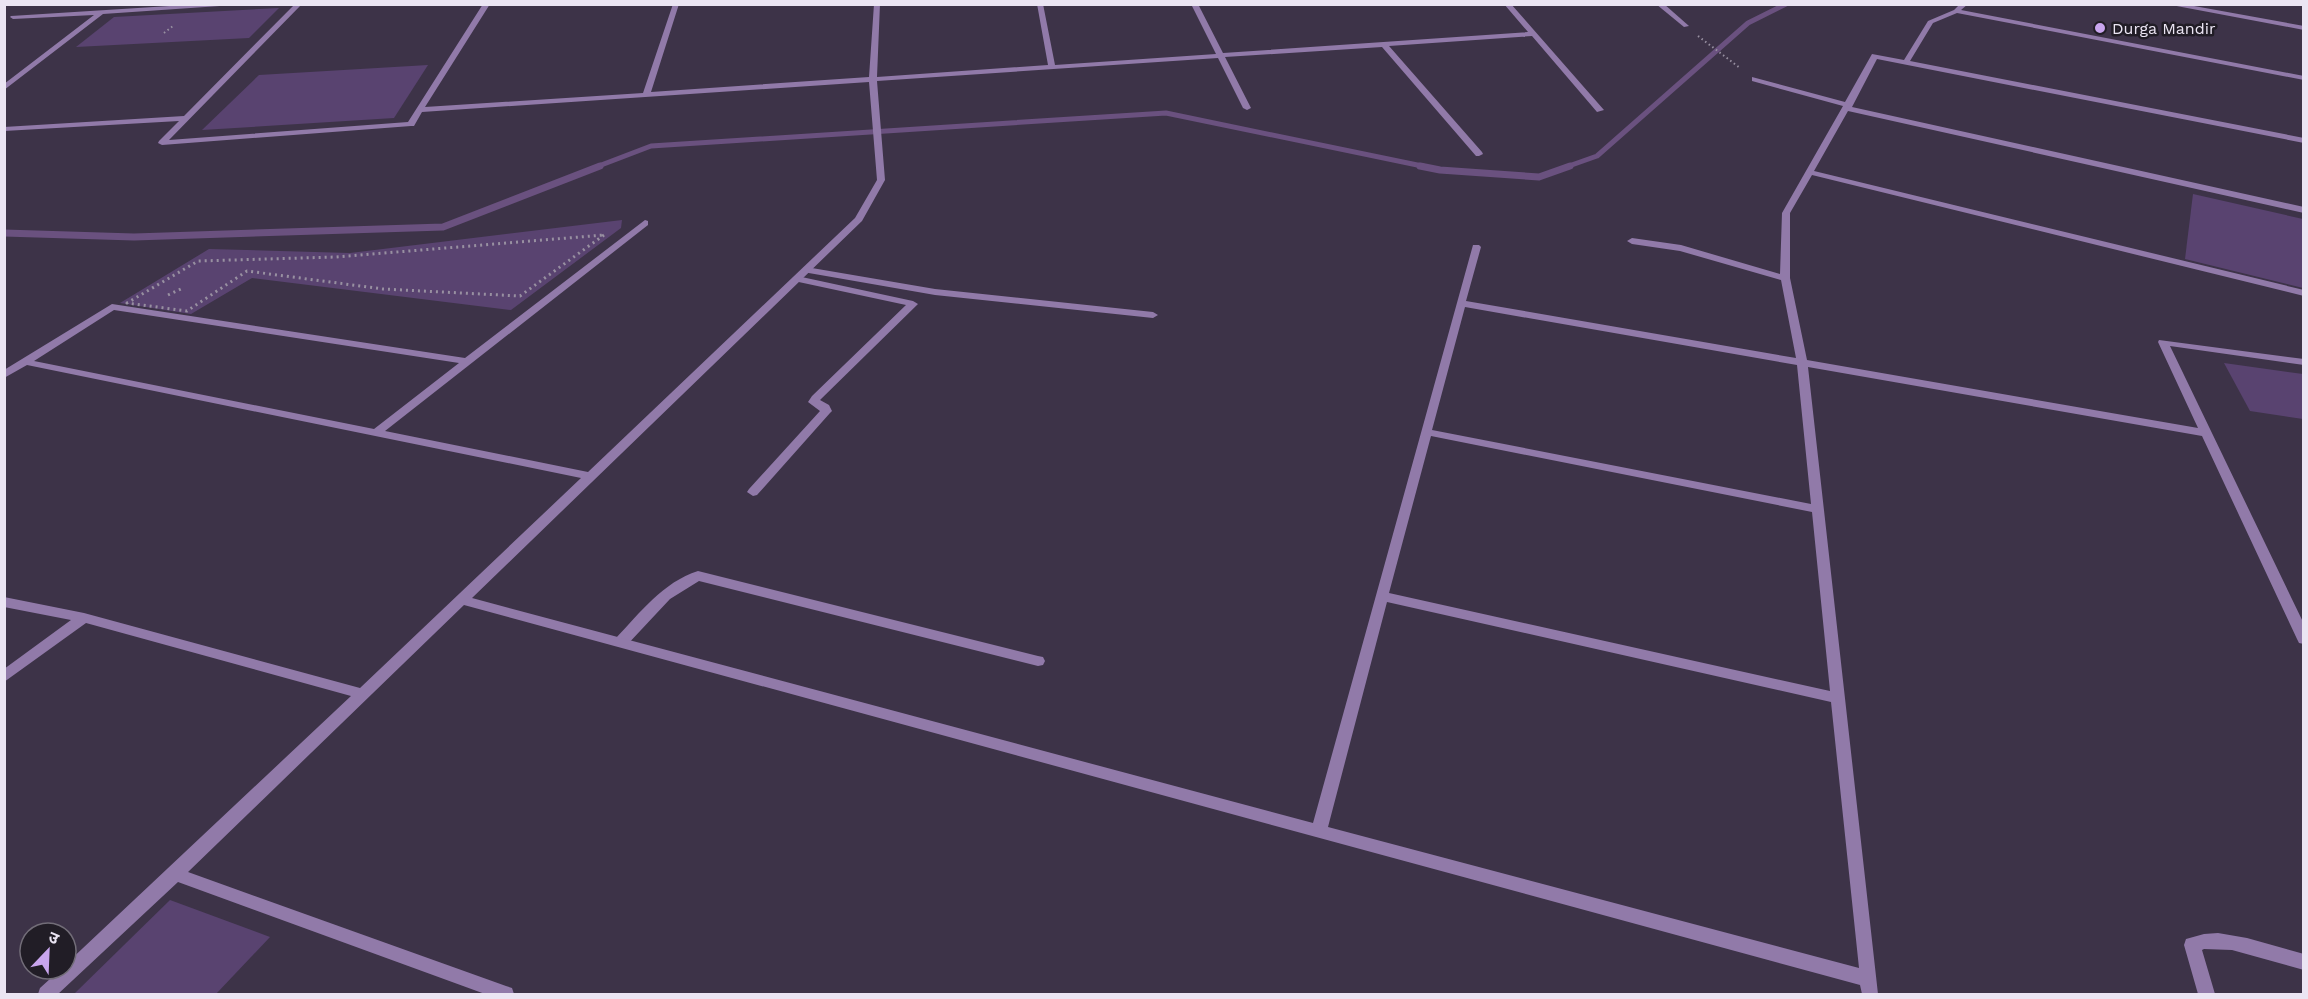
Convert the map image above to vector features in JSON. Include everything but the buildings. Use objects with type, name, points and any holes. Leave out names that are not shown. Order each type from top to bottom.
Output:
[{"type":"street","points":[[13,17],[246,4]]},
{"type":"street","points":[[299,4],[162,143],[411,124],[487,4]]},
{"type":"street","points":[[646,95],[676,4]]},
{"type":"street","points":[[46,994],[364,694],[859,219],[881,180],[873,80],[877,4]]},
{"type":"street","points":[[1040,4],[1052,68]]},
{"type":"street","points":[[1194,4],[1246,108]]},
{"type":"street","points":[[1507,4],[1600,110]]},
{"type":"street","points":[[1659,4],[1686,26]]},
{"type":"street","points":[[1906,62],[1930,22],[1956,11],[1965,4]]},
{"type":"street","points":[[2169,4],[2304,28]]},
{"type":"street","points":[[1956,11],[2304,78]]},
{"type":"street","points":[[4,88],[101,12]]},
{"type":"street","points":[[420,110],[1534,34]]},
{"type":"street","points":[[1384,45],[1479,154]]},
{"type":"street","points":[[462,600],[1319,831],[1869,987],[1802,363],[1785,278],[1786,213],[1875,56],[2304,141]]},
{"type":"street","points":[[1755,79],[1848,106],[2304,210]]},
{"type":"street","points":[[4,129],[188,118]]},
{"type":"street","points":[[1809,172],[2304,293]]},
{"type":"street","points":[[375,432],[645,224]]},
{"type":"street","points":[[1632,242],[1681,248],[1785,278]]},
{"type":"street","points":[[1319,831],[1476,248]]},
{"type":"street","points":[[802,274],[935,292],[1153,315]]},
{"type":"street","points":[[753,492],[826,411],[825,407],[813,402],[816,398],[913,304],[802,274]]},
{"type":"street","points":[[1461,303],[2206,433]]},
{"type":"street","points":[[4,375],[112,307],[468,361]]},
{"type":"street","points":[[2301,359],[2163,342],[2304,639]]},
{"type":"street","points":[[26,362],[591,476]]},
{"type":"street","points":[[1426,432],[1818,509]]},
{"type":"street","points":[[621,642],[669,591],[698,576],[1038,661]]},
{"type":"street","points":[[1382,596],[1838,698]]},
{"type":"street","points":[[4,602],[84,618],[364,694]]},
{"type":"street","points":[[4,677],[84,618]]},
{"type":"street","points":[[175,874],[506,994]]},
{"type":"street","points":[[2206,994],[2192,945],[2204,940],[2220,940],[2304,962]]},
{"type":"path","points":[[1686,26],[1755,79]]},
{"type":"path","points":[[603,235],[520,296],[383,289],[247,271],[187,311],[128,303],[198,261],[336,257],[603,235]]},
{"type":"shaded area","points":[[279,8],[249,38],[76,47],[114,17]]},
{"type":"shaded area","points":[[428,65],[394,118],[202,130],[259,75]]},
{"type":"shaded area","points":[[2193,194],[2303,219],[2303,288],[2185,259]]},
{"type":"shaded area","points":[[622,220],[621,228],[511,310],[252,278],[191,314],[120,303],[209,249],[350,253]]},
{"type":"shaded area","points":[[2224,363],[2303,374],[2303,419],[2250,411]]},
{"type":"shaded area","points":[[170,900],[270,937],[216,994],[74,994]]},
{"type":"waterway","points":[[1566,167],[1597,156],[1748,23],[1786,4]]},
{"type":"waterway","points":[[596,167],[651,146],[1166,113],[1427,167]]},
{"type":"waterway","points":[[4,233],[134,237],[443,227],[600,166]]},
{"type":"waterway","points":[[1420,166],[1440,170],[1539,177],[1570,166]]},
{"type":"place","name":"Durga Mandir","points":[[2100,28]]}]
